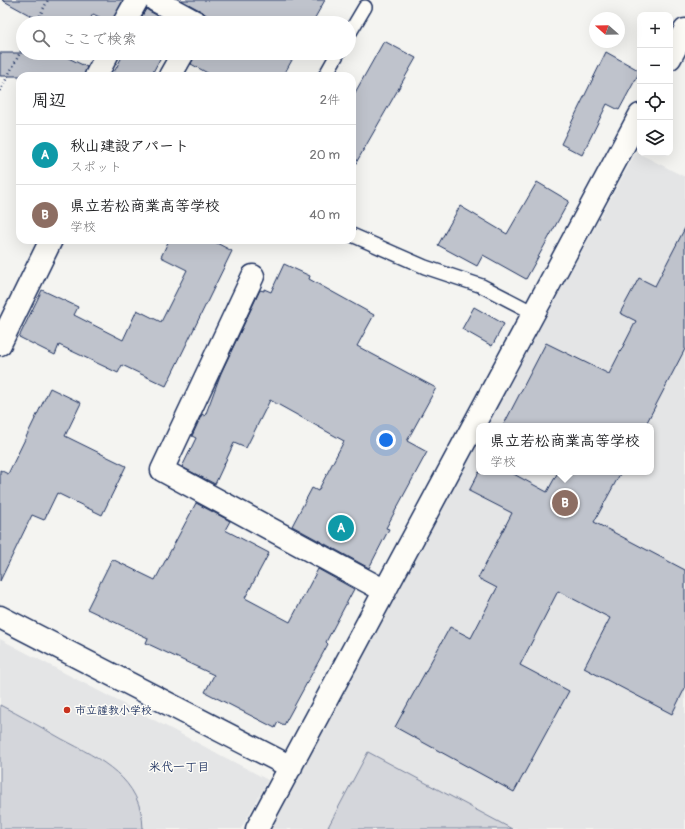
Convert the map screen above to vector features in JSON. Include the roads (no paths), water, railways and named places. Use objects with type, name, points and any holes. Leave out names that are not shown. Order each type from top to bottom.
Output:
[{"type":"street","points":[[133,16],[152,0],[183,16]]},
{"type":"street","points":[[673,53],[685,31]]},
{"type":"street","points":[[98,72],[104,60]]},
{"type":"street","points":[[172,72],[179,60]]},
{"type":"street","points":[[257,829],[637,120]]},
{"type":"street","points":[[0,344],[49,244]]},
{"type":"street","points":[[253,276],[162,470],[385,591]]},
{"type":"street","points":[[0,617],[291,767]]},
{"type":"lane","points":[[356,22],[365,7]]},
{"type":"lane","points":[[327,72],[334,60]]},
{"type":"lane","points":[[356,237],[425,267],[482,286],[534,313]]},
{"type":"place","name":"県立若松商業高等学校","points":[[565,503]]},
{"type":"place","name":"秋山建設アパート","points":[[341,528]]},
{"type":"place","name":"市立謹教小学校","points":[[67,710]]},
{"type":"district","name":"米代一丁目","points":[[179,767]]}]
